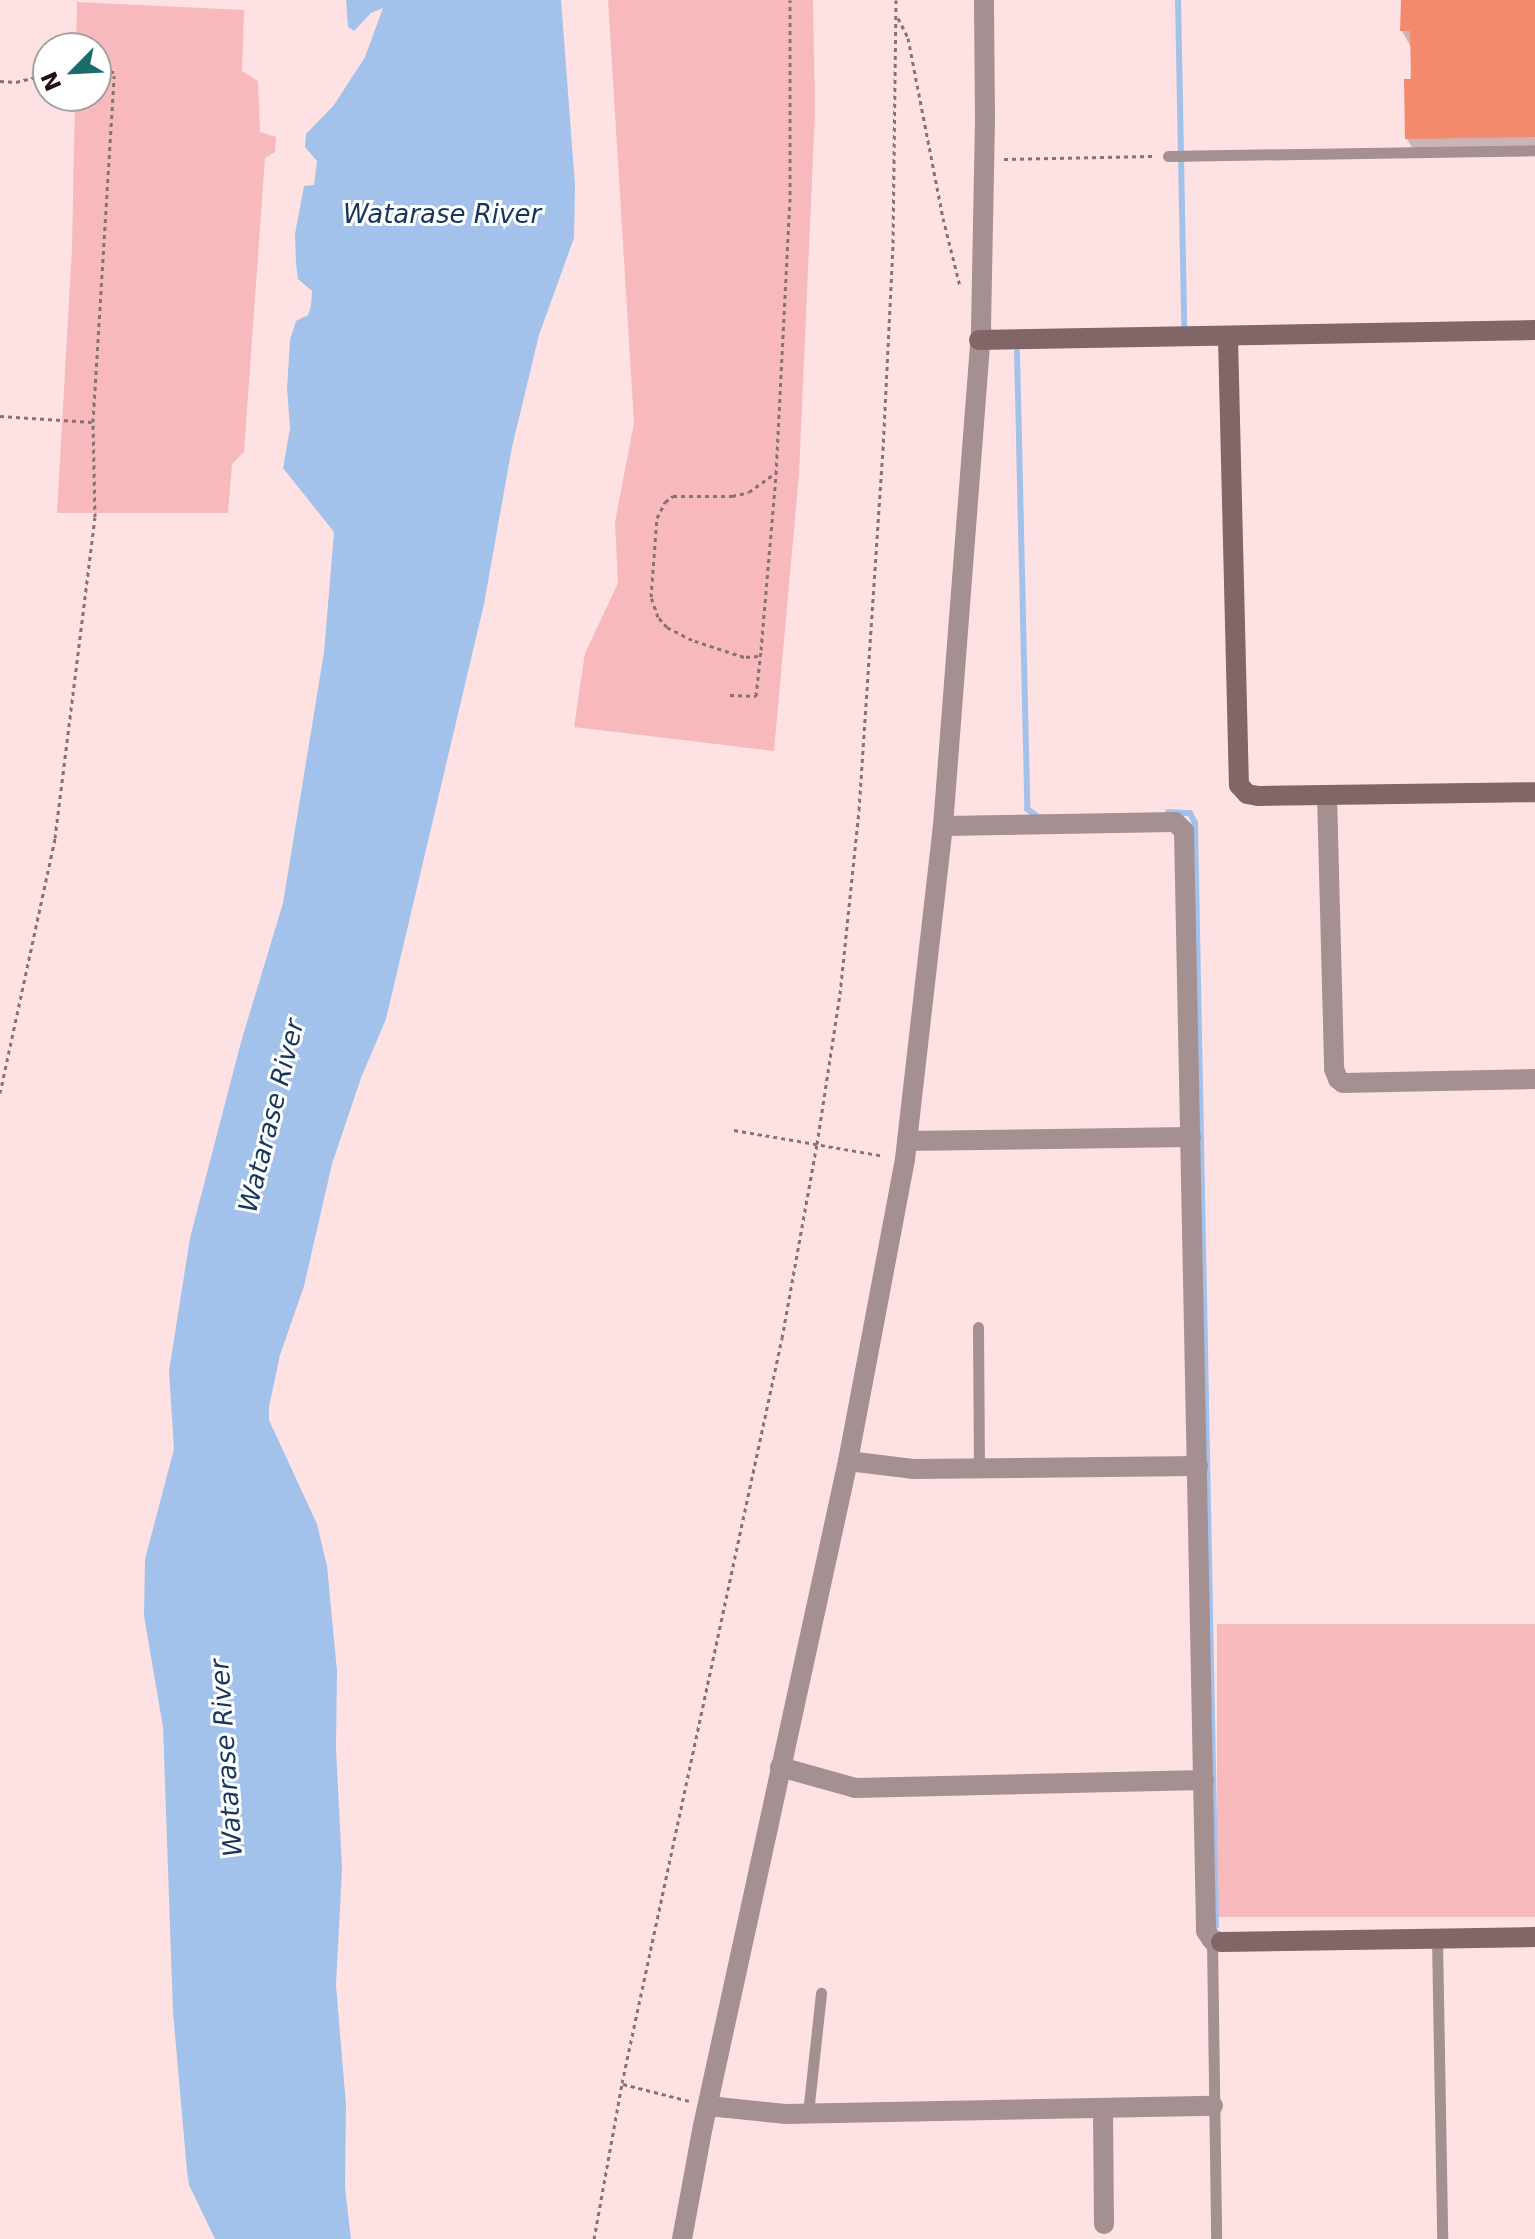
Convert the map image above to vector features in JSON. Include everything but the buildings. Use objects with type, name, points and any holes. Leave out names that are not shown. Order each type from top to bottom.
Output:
[{"type":"street","points":[[682,2239],[780,1767],[848,1461],[907,1141],[943,826],[979,340],[984,0]]},
{"type":"street","points":[[979,340],[1228,338],[1535,330]]},
{"type":"street","points":[[1228,338],[1239,785],[1247,794],[1258,796],[1535,792]]},
{"type":"street","points":[[1327,795],[1334,1069],[1338,1079],[1343,1083],[1535,1079]]},
{"type":"street","points":[[943,826],[1175,822],[1184,831],[1206,1931],[1217,1941],[1535,1937]]},
{"type":"street","points":[[907,1141],[1191,1137]]},
{"type":"street","points":[[848,1461],[913,1469],[1198,1466]]},
{"type":"street","points":[[780,1767],[855,1788],[1204,1780]]},
{"type":"street","points":[[708,2106],[808,2113],[1213,2106]]},
{"type":"street","points":[[1103,2110],[1104,2224]]},
{"type":"lane","points":[[1168,156],[1535,150]]},
{"type":"lane","points":[[978,1327],[979,1469]]},
{"type":"lane","points":[[1437,1938],[1442,2239]]},
{"type":"lane","points":[[1216,2239],[1213,2106],[1217,1941]]},
{"type":"lane","points":[[808,2113],[821,1993]]},
{"type":"path","points":[[730,695],[756,696],[776,474],[790,202],[790,0]]},
{"type":"path","points":[[594,2239],[622,2083],[755,1473],[817,1144],[849,909],[871,650],[893,243],[896,0]]},
{"type":"path","points":[[897,14],[908,38],[943,218],[961,290]]},
{"type":"path","points":[[112,74],[112,107]]},
{"type":"path","points":[[0,81],[16,82],[32,78]]},
{"type":"path","points":[[0,1093],[55,838],[95,517],[93,422],[112,112]]},
{"type":"path","points":[[984,159],[1168,156]]},
{"type":"path","points":[[0,416],[93,422]]},
{"type":"path","points":[[758,656],[744,657],[692,640],[667,627],[658,617],[651,597],[657,518],[665,502],[673,496],[732,496],[749,492],[771,473],[776,474]]},
{"type":"path","points":[[734,1130],[886,1156]]},
{"type":"path","points":[[622,2083],[708,2106]]},
{"type":"shaded area","points":[[608,0],[813,0],[815,111],[799,474],[774,751],[574,727],[585,653],[618,583],[615,522],[634,423]]},
{"type":"shaded area","points":[[77,2],[244,10],[242,71],[258,81],[260,132],[276,137],[275,152],[265,158],[244,452],[232,464],[228,513],[57,513],[72,248],[75,112],[112,112],[112,32],[76,32]]},
{"type":"shaded area","points":[[1217,1624],[1535,1624],[1535,1917],[1217,1917]]},
{"type":"water","name":"Watarase River","points":[[346,0],[561,0],[575,185],[574,238],[539,335],[512,447],[484,604],[386,1019],[361,1078],[332,1164],[304,1286],[280,1355],[269,1407],[269,1420],[317,1524],[327,1566],[337,1671],[336,1747],[342,1869],[336,1985],[346,2105],[345,2188],[351,2239],[215,2239],[189,2185],[187,2171],[173,2012],[163,1727],[144,1616],[145,1559],[174,1449],[169,1371],[190,1238],[241,1042],[283,903],[324,652],[334,532],[283,468],[290,428],[287,389],[290,340],[296,321],[308,315],[311,306],[312,291],[298,279],[295,234],[304,186],[314,185],[317,161],[305,147],[306,134],[334,105],[365,57],[383,8],[371,13],[354,31],[348,27]]},
{"type":"waterway","points":[[1178,0],[1184,325]]},
{"type":"waterway","points":[[1017,352],[1027,809],[1037,816]]},
{"type":"waterway","points":[[1168,812],[1190,813],[1195,823],[1216,1926]]}]
